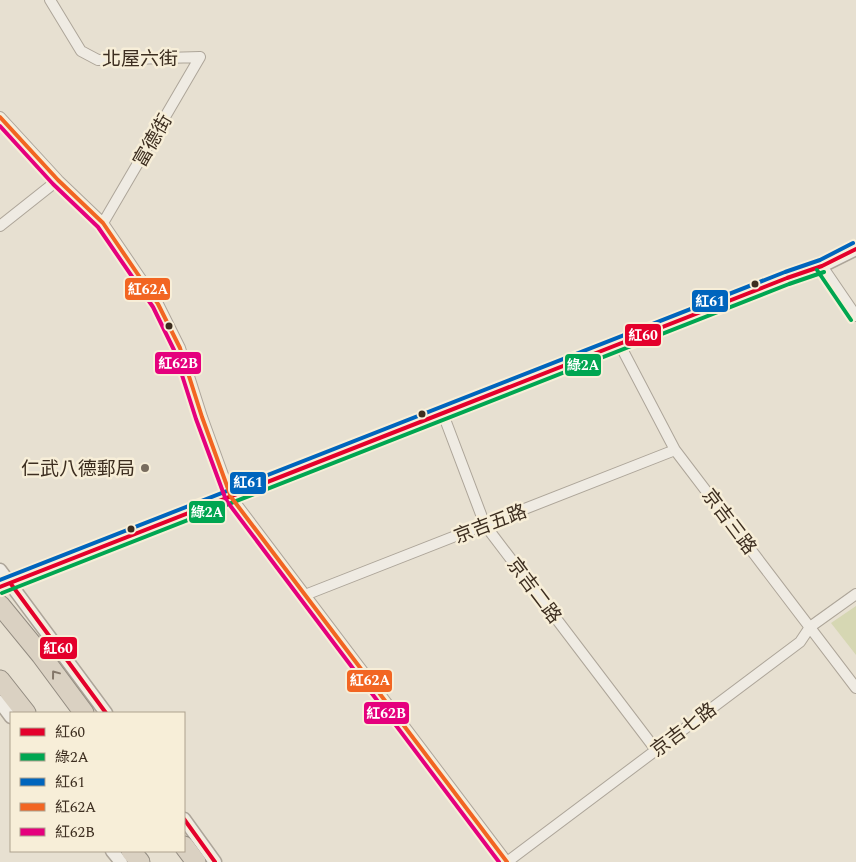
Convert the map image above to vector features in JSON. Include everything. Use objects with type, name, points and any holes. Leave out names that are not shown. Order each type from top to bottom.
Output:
[{"type":"highway","points":[[0,605],[41,655],[83,712]]},
{"type":"highway","points":[[0,680],[25,712]]},
{"type":"highway","points":[[185,847],[196,862]]},
{"type":"highway","points":[[132,852],[140,862]]},
{"type":"street","name":"北屋六街","points":[[50,0],[81,51],[98,60],[200,57]]},
{"type":"street","name":"富德街","points":[[103,223],[200,57]]},
{"type":"street","points":[[0,117],[58,180],[103,223],[158,304],[180,348],[202,417],[231,497],[507,862]]},
{"type":"street","points":[[0,226],[58,180]]},
{"type":"street","points":[[5,585],[787,278],[822,266],[856,248]]},
{"type":"street","points":[[822,266],[856,316]]},
{"type":"street","name":"京吉三路","points":[[620,345],[675,450],[856,688]]},
{"type":"street","name":"京吉二路","points":[[443,414],[485,525],[656,750]]},
{"type":"street","name":"京吉五路","points":[[305,595],[675,450]]},
{"type":"street","points":[[0,570],[5,585],[105,712]]},
{"type":"street","name":"京吉七路","points":[[507,862],[800,642],[810,627],[856,594]]},
{"type":"street","points":[[0,702],[10,716]]},
{"type":"street","points":[[185,820],[215,862]]},
{"type":"green space","points":[[856,606],[856,655],[831,623]]},
{"type":"transit line","name":"紅62A","points":[[0,117],[58,180],[103,223],[158,304],[180,348],[202,417],[231,497],[507,862]]},
{"type":"transit line","name":"紅62B","points":[[0,126],[53,184],[98,227],[153,307],[174,350],[196,419],[226,500],[499,862]]},
{"type":"transit line","name":"紅61","points":[[0,580],[785,272],[820,260],[853,243]]},
{"type":"transit line","name":"紅60","points":[[0,587],[787,278],[822,266],[856,249]]},
{"type":"transit line","name":"綠2A","points":[[817,270],[851,320]]},
{"type":"transit line","name":"綠2A","points":[[2,593],[789,284],[824,272]]},
{"type":"transit line","name":"紅60","points":[[11,584],[105,712]]},
{"type":"transit line","name":"紅60","points":[[185,820],[215,862]]},
{"type":"place","name":"仁武八德郵局","points":[[145,468]]}]
